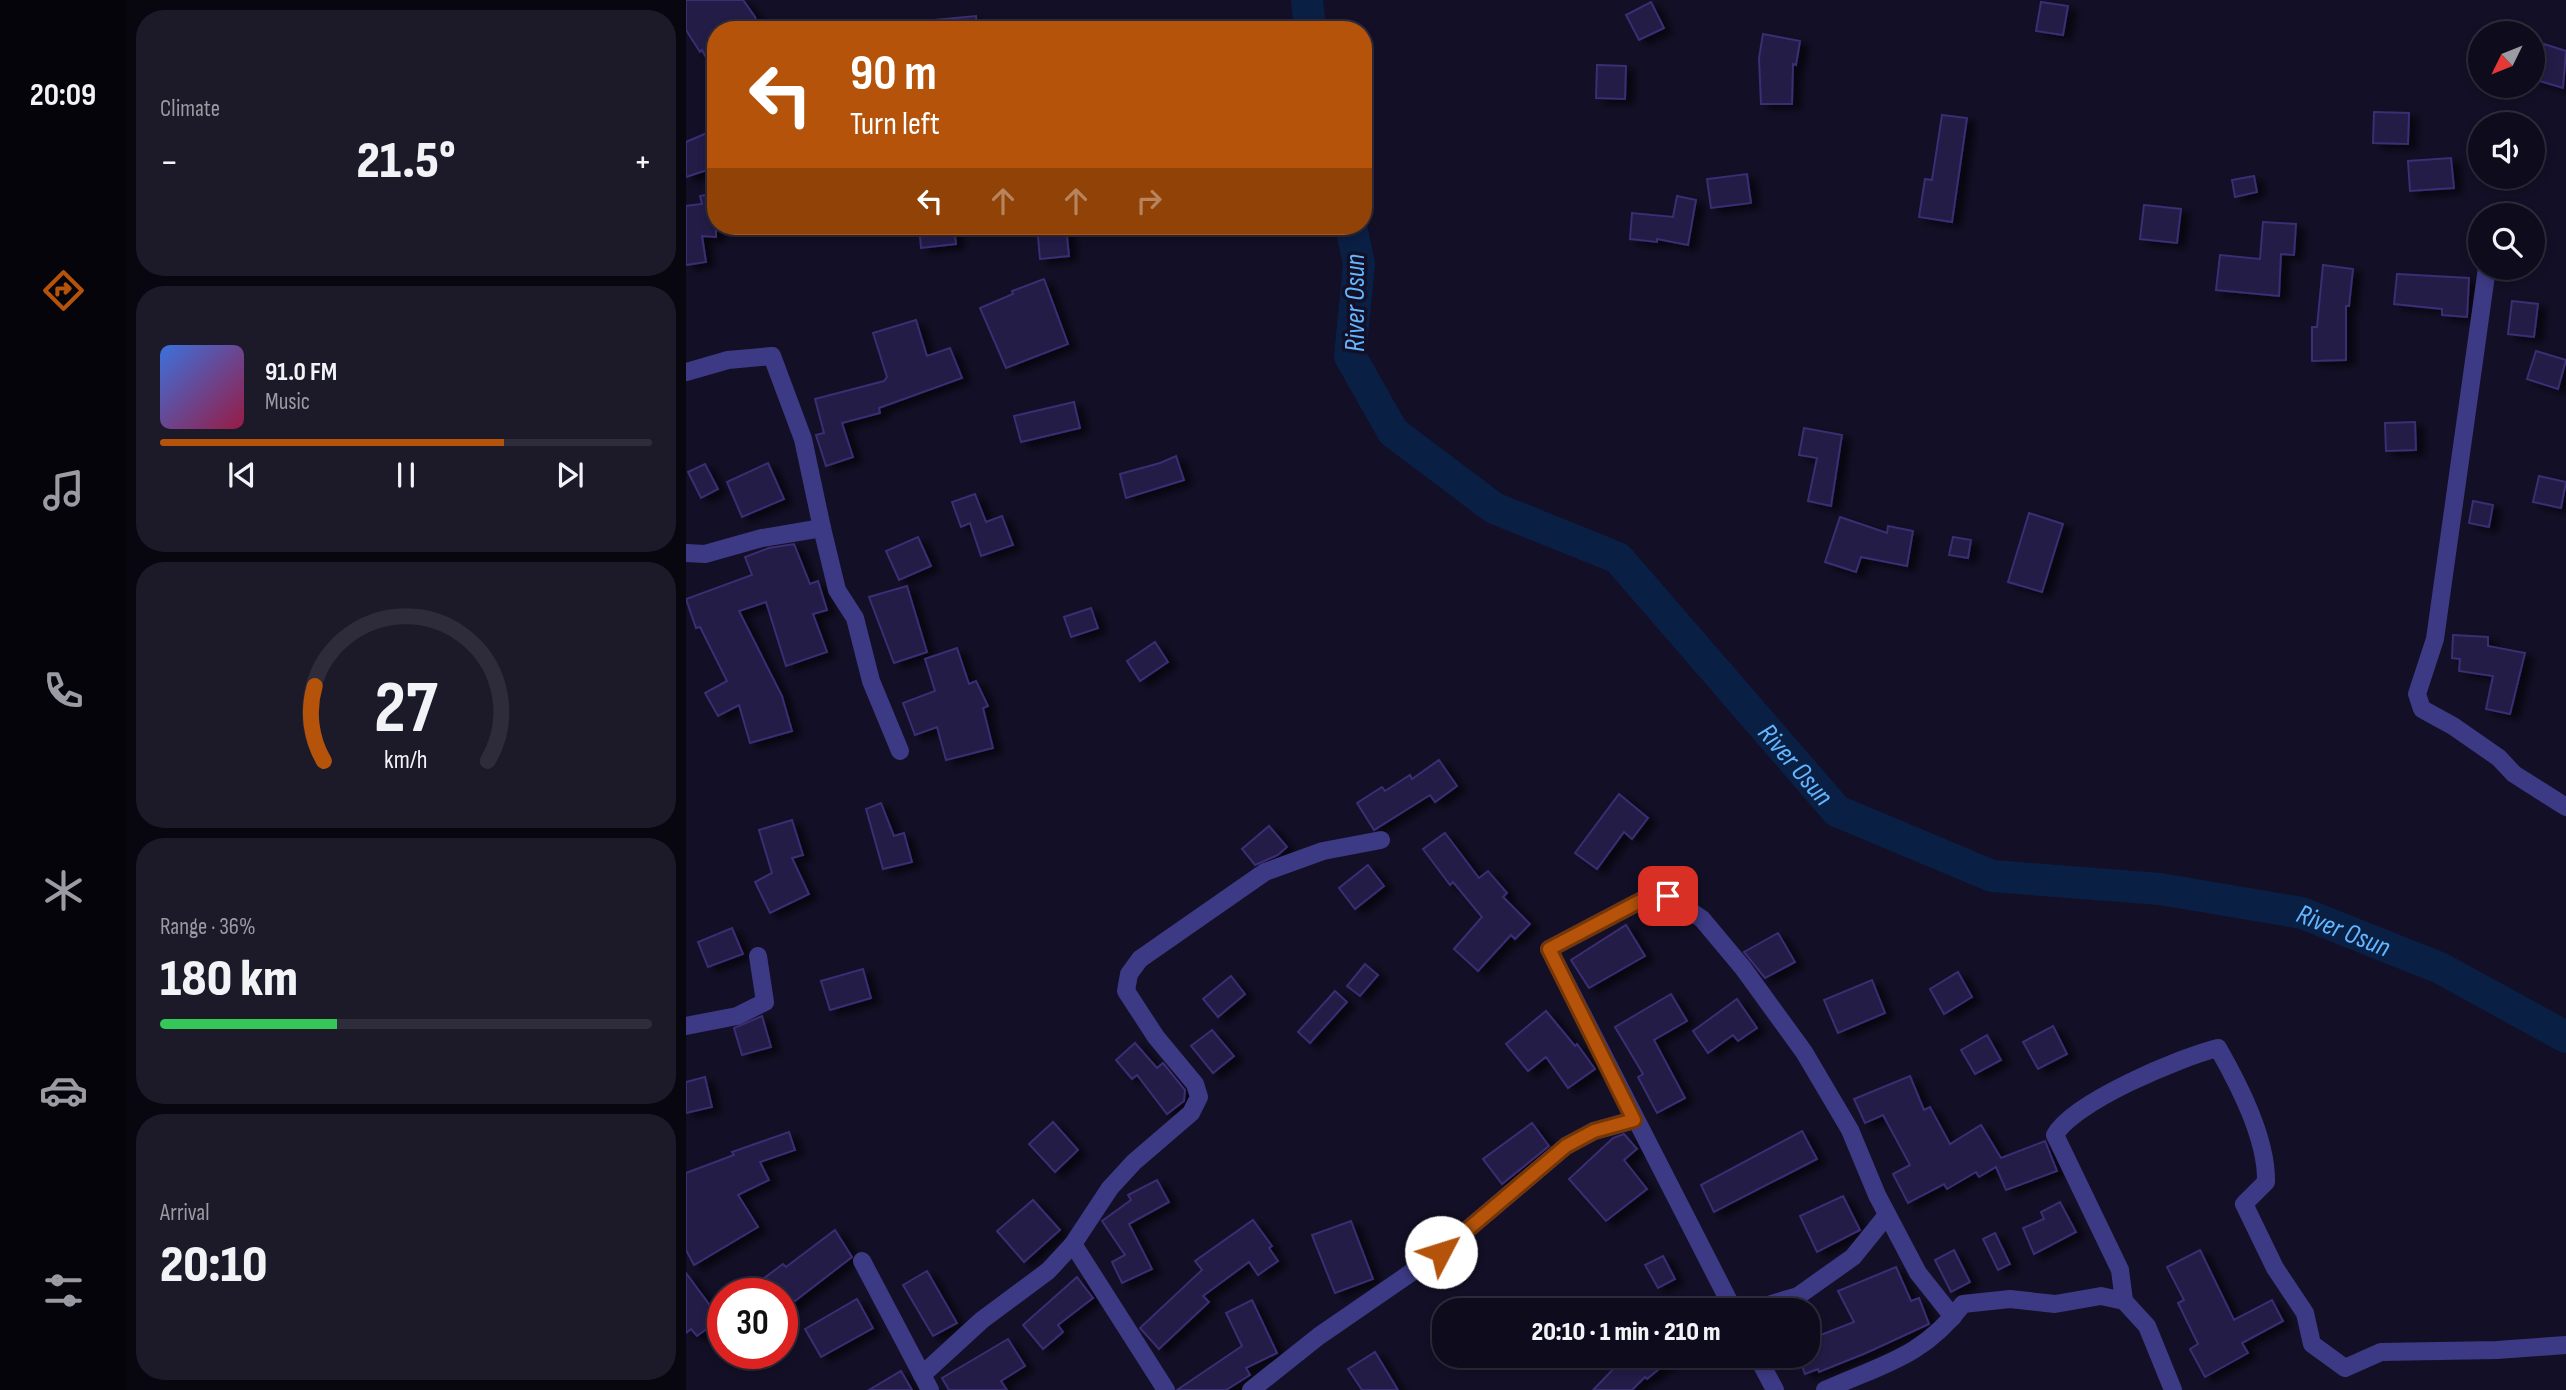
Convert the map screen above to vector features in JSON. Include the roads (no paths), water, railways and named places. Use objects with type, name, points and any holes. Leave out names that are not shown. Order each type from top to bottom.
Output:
[{"type":"street","points":[[2485,280],[2435,639],[2427,671],[2417,694],[2423,709],[2453,726],[2499,758],[2514,774],[2566,807]]},
{"type":"street","points":[[686,372],[728,359],[772,356],[803,439],[838,590],[855,618],[871,681],[900,751]]},
{"type":"street","points":[[686,553],[705,554],[762,538],[822,527]]},
{"type":"street","points":[[862,1261],[926,1382],[982,1320],[1038,1279],[1073,1244],[1110,1188],[1134,1162],[1191,1113],[1199,1097],[1195,1084],[1156,1037],[1126,991],[1129,974],[1134,966],[1265,872],[1323,851],[1381,839]]},
{"type":"street","points":[[1727,1298],[1549,949],[1644,899],[1668,896],[1702,919],[1743,968],[1804,1052],[1850,1130],[1887,1215],[1918,1273],[1953,1317]]},
{"type":"street","points":[[686,1026],[737,1016],[765,1002],[758,956]]},
{"type":"street","points":[[2124,1301],[2120,1270],[2055,1135],[2060,1125],[2148,1073],[2218,1048],[2236,1080],[2266,1160],[2266,1182],[2244,1204],[2275,1268],[2305,1313],[2312,1344],[2345,1368],[2381,1352],[2497,1350],[2566,1345]]},
{"type":"street","points":[[1251,1390],[1319,1336],[1441,1252],[1566,1146],[1594,1131],[1634,1120]]},
{"type":"street","points":[[1791,1298],[1853,1257],[1887,1215]]},
{"type":"street","points":[[1073,1244],[1166,1390]]},
{"type":"street","points":[[1825,1390],[1906,1357],[1944,1329],[1963,1304],[2010,1299],[2055,1304],[2101,1296],[2124,1301],[2147,1326],[2173,1390]]},
{"type":"street","points":[[1763,1368],[1775,1390]]},
{"type":"waterway","name":"River Osun","points":[[1307,0],[1309,21]]},
{"type":"waterway","name":"River Osun","points":[[1353,235],[1359,264],[1350,356],[1393,432],[1494,508],[1618,558],[1837,811],[1992,876],[2160,889],[2302,913],[2440,968],[2566,1037]]}]
